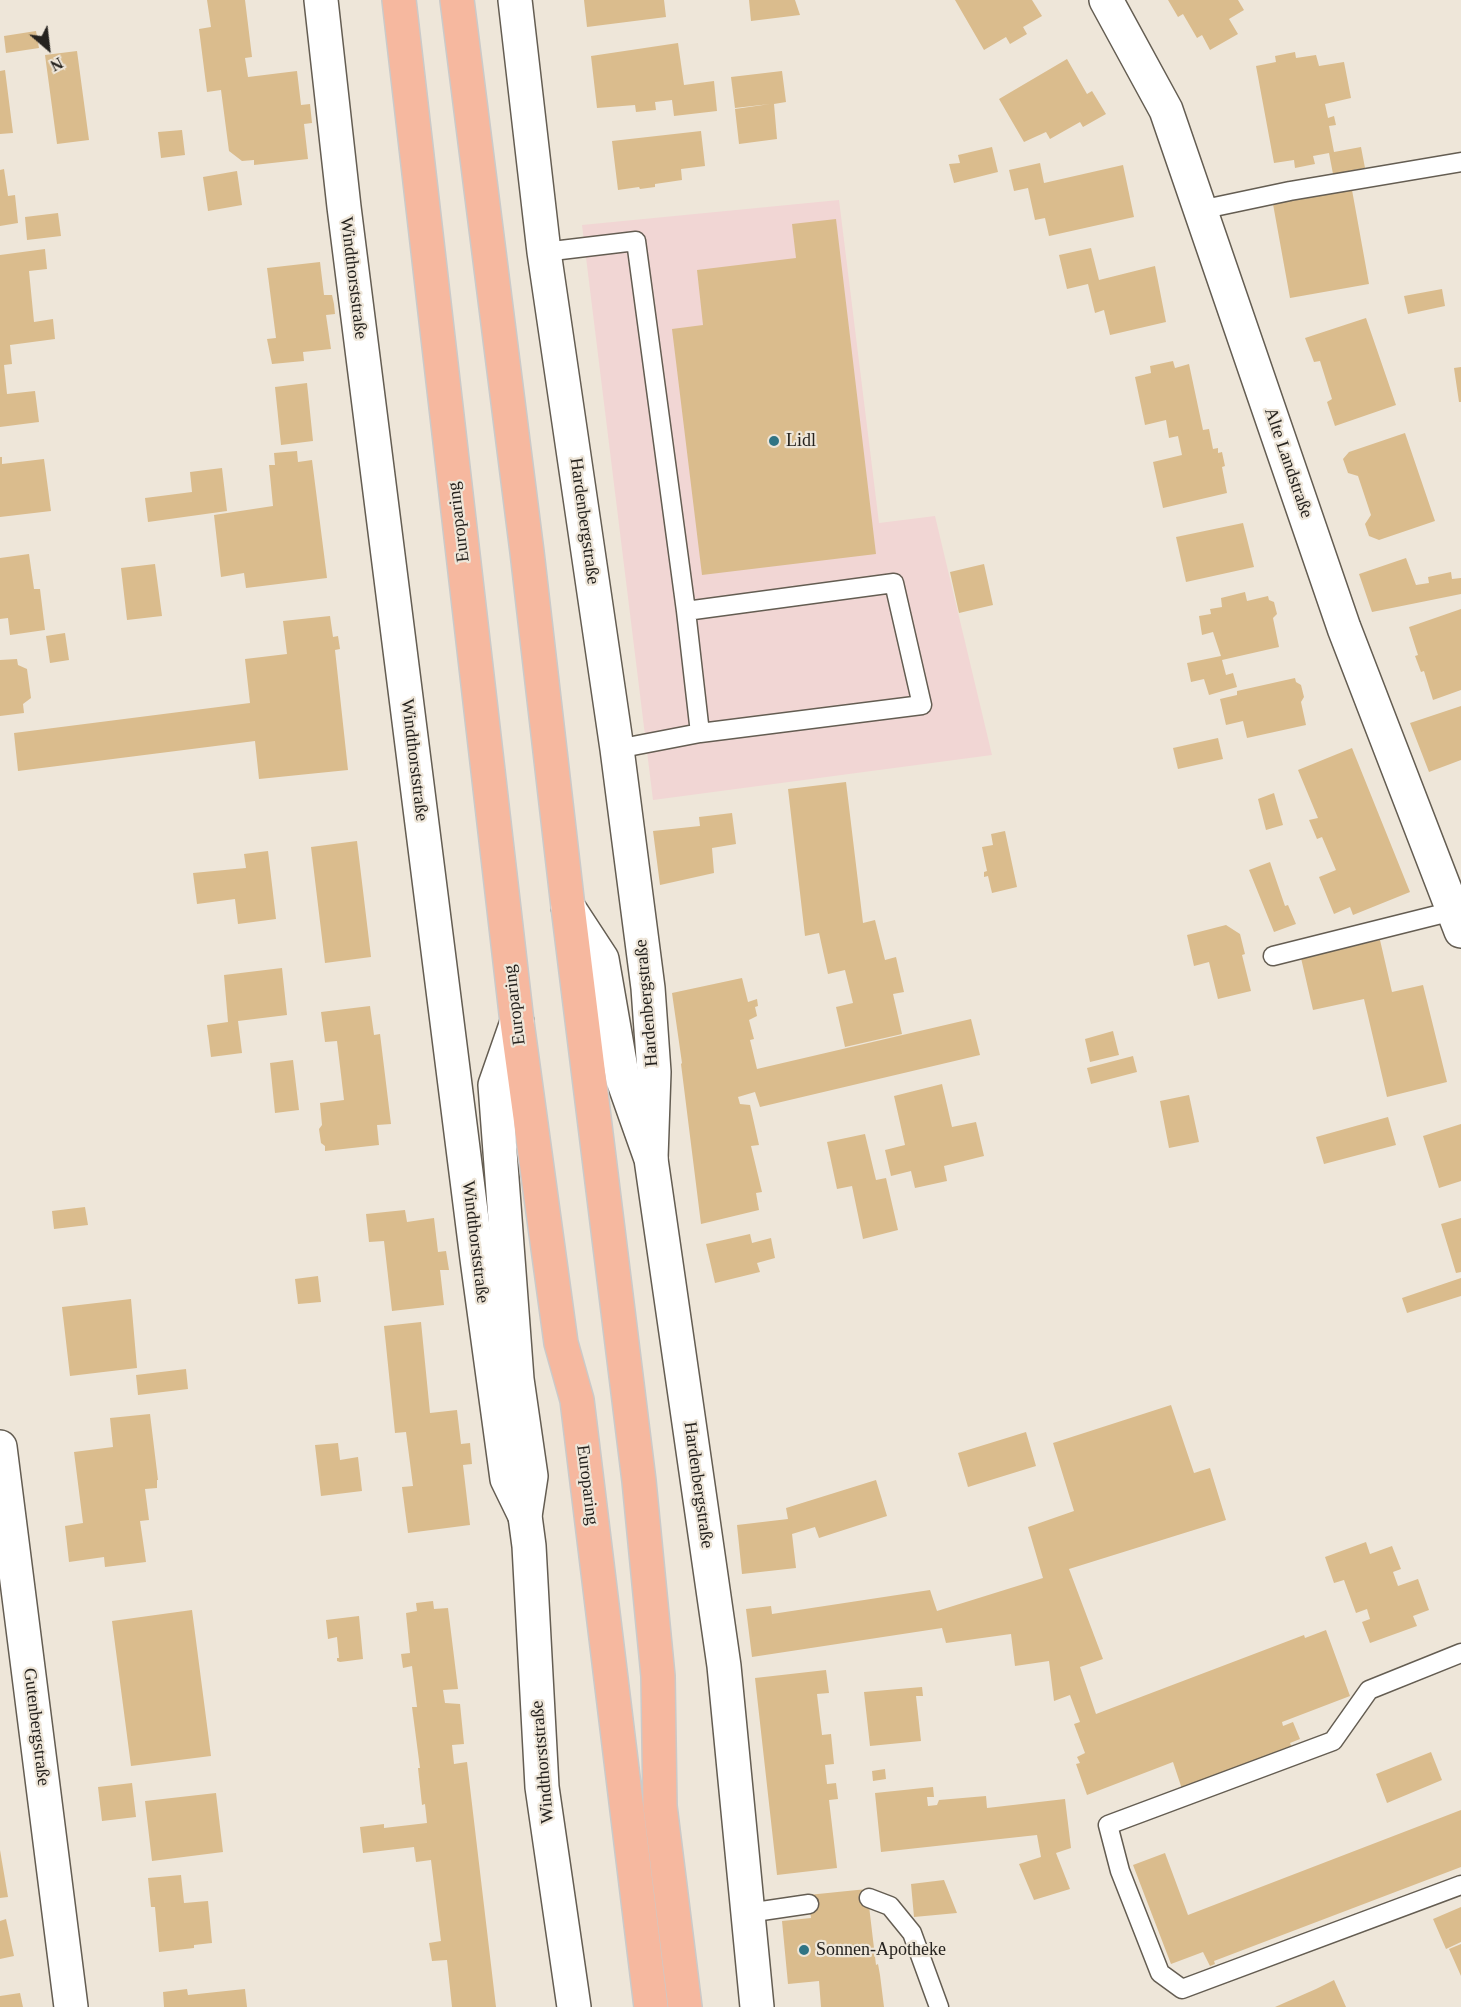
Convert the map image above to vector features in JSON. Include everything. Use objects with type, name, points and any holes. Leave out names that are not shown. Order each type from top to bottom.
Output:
[{"type":"highway","name":"Europaring","points":[[399,0],[516,1022],[561,1343],[577,1400],[651,2007]]},
{"type":"highway","points":[[457,0],[527,552],[639,1481],[658,1676],[660,1806],[685,2007]]},
{"type":"street","name":"Windthorststraße","points":[[321,0],[344,207],[480,1282],[507,1479],[525,1516]]},
{"type":"street","name":"Hardenbergstraße","points":[[515,0],[544,252],[617,749],[648,988],[654,1072],[651,1159],[724,1666],[757,2007]]},
{"type":"street","name":"Alte Landstraße","points":[[1106,0],[1166,110],[1344,628],[1457,921]]},
{"type":"street","points":[[568,907],[602,959],[623,1080],[651,1159]]},
{"type":"street","name":"Windthorststraße","points":[[516,1022],[495,1085],[517,1379],[531,1476],[525,1516],[529,1546],[542,1787],[574,2007]]},
{"type":"street","name":"Gutenbergstraße","points":[[0,1447],[71,2007]]},
{"type":"lane","points":[[1200,210],[1290,191],[1461,162]]},
{"type":"lane","points":[[544,252],[636,241],[686,611],[700,733]]},
{"type":"lane","points":[[617,749],[700,733],[922,705],[894,584],[686,611]]},
{"type":"lane","points":[[1272,956],[1457,921]]},
{"type":"lane","points":[[1461,1653],[1369,1690],[1334,1741],[1108,1825],[1120,1871],[1160,1973],[1182,1989],[1461,1886]]},
{"type":"lane","points":[[868,1898],[890,1906],[912,1933],[939,2007]]},
{"type":"lane","points":[[748,1913],[809,1905]]},
{"type":"shaded area","points":[[839,200],[879,523],[935,516],[992,755],[653,800],[582,225]]},
{"type":"building","points":[[207,0],[245,0],[252,57],[245,58],[248,77],[297,71],[301,105],[310,104],[312,123],[304,124],[308,159],[254,165],[254,160],[242,161],[229,151],[221,90],[207,92],[199,29],[211,27]]},
{"type":"building","points":[[584,0],[664,0],[666,17],[587,27]]},
{"type":"building","points":[[749,0],[795,0],[800,15],[751,21]]},
{"type":"building","points":[[955,0],[1032,0],[1042,16],[1023,27],[1027,34],[1010,44],[1006,37],[984,50]]},
{"type":"building","points":[[1168,0],[1238,0],[1244,10],[1229,19],[1238,34],[1210,50],[1202,35],[1197,38],[1183,14],[1178,17]]},
{"type":"building","points":[[36,31],[39,48],[6,53],[4,36]]},
{"type":"building","points":[[678,43],[684,85],[714,81],[717,111],[674,116],[672,100],[655,102],[656,110],[636,112],[635,105],[597,108],[591,56]]},
{"type":"building","points":[[77,51],[89,140],[57,144],[45,55]]},
{"type":"building","points":[[1295,52],[1296,58],[1316,55],[1319,66],[1344,62],[1351,98],[1325,104],[1328,118],[1334,116],[1336,125],[1329,126],[1334,152],[1361,147],[1365,168],[1333,174],[1329,153],[1313,156],[1315,164],[1295,168],[1294,160],[1274,163],[1256,66],[1276,62],[1275,56]]},
{"type":"building","points":[[1067,59],[1087,94],[1092,91],[1106,114],[1083,127],[1080,122],[1050,139],[1046,132],[1024,142],[999,99]]},
{"type":"building","points":[[5,70],[13,133],[0,134],[0,71]]},
{"type":"building","points":[[782,71],[786,102],[774,104],[777,139],[739,144],[735,109],[770,104],[735,108],[731,77]]},
{"type":"building","points":[[182,130],[185,155],[161,158],[158,132]]},
{"type":"building","points":[[701,131],[705,166],[681,169],[682,180],[655,184],[655,187],[618,190],[612,141]]},
{"type":"building","points":[[992,147],[998,172],[954,183],[949,164],[960,163],[958,155]]},
{"type":"building","points":[[1040,163],[1044,183],[1123,165],[1134,217],[1049,236],[1045,218],[1035,220],[1028,188],[1014,191],[1009,170]]},
{"type":"building","points":[[4,169],[8,196],[15,195],[18,223],[0,226],[0,170]]},
{"type":"building","points":[[237,171],[242,205],[208,211],[203,177]]},
{"type":"building","points":[[1352,190],[1369,284],[1290,298],[1273,204]]},
{"type":"building","points":[[58,213],[61,236],[27,240],[25,217]]},
{"type":"building","name":"Lidl","points":[[836,219],[876,554],[702,575],[672,329],[703,325],[697,270],[796,258],[792,224]]},
{"type":"building","points":[[1091,248],[1099,280],[1155,266],[1166,322],[1110,335],[1104,310],[1095,313],[1088,284],[1067,289],[1059,255]]},
{"type":"building","points":[[45,249],[47,269],[29,271],[34,322],[53,319],[55,339],[10,345],[12,364],[4,365],[7,394],[35,391],[39,422],[0,427],[0,255]]},
{"type":"building","points":[[320,262],[324,295],[332,295],[334,304],[335,314],[326,315],[331,349],[303,352],[304,361],[272,364],[267,339],[276,338],[267,268]]},
{"type":"building","points":[[1442,289],[1445,306],[1408,314],[1404,296]]},
{"type":"building","points":[[1366,318],[1396,405],[1335,426],[1327,402],[1332,399],[1320,361],[1314,362],[1305,338]]},
{"type":"building","points":[[1173,361],[1175,368],[1189,364],[1203,430],[1209,429],[1213,449],[1218,448],[1218,453],[1222,452],[1225,466],[1222,467],[1227,493],[1163,508],[1153,462],[1182,455],[1178,436],[1169,438],[1166,420],[1145,425],[1135,377],[1151,373],[1150,366]]},
{"type":"building","points":[[1461,367],[1461,402],[1459,402],[1454,368]]},
{"type":"building","points":[[307,383],[313,441],[281,445],[275,387]]},
{"type":"building","points":[[1405,433],[1435,521],[1379,540],[1369,536],[1365,524],[1371,515],[1358,476],[1348,473],[1343,459],[1349,452]]},
{"type":"building","points":[[297,451],[298,462],[312,460],[327,578],[246,588],[244,573],[221,577],[214,515],[273,506],[269,465],[275,465],[274,453]]},
{"type":"building","points":[[0,457],[2,457],[2,464],[44,459],[51,511],[0,517]]},
{"type":"building","points":[[222,468],[227,511],[148,522],[145,498],[192,492],[190,472]]},
{"type":"building","points":[[1243,523],[1254,567],[1186,582],[1176,537]]},
{"type":"building","points":[[29,554],[34,589],[40,589],[45,630],[10,635],[8,618],[0,619],[0,558]]},
{"type":"building","points":[[1406,558],[1416,585],[1429,583],[1428,577],[1451,572],[1452,579],[1461,578],[1461,594],[1372,612],[1359,574]]},
{"type":"building","points":[[155,564],[162,616],[127,620],[121,568]]},
{"type":"building","points":[[984,564],[993,605],[959,613],[950,572]]},
{"type":"building","points":[[1245,592],[1247,601],[1268,596],[1269,600],[1274,602],[1277,614],[1273,618],[1279,647],[1222,660],[1226,675],[1233,673],[1237,687],[1209,695],[1204,679],[1191,682],[1187,663],[1221,656],[1213,632],[1202,635],[1199,616],[1211,614],[1210,609],[1222,607],[1221,598]]},
{"type":"building","points":[[1461,609],[1461,690],[1433,700],[1424,671],[1421,672],[1415,656],[1418,655],[1409,627]]},
{"type":"building","points":[[330,616],[333,637],[338,636],[340,649],[335,650],[348,770],[259,779],[255,741],[18,771],[14,733],[250,703],[245,659],[287,654],[283,621]]},
{"type":"building","points":[[65,633],[69,660],[50,663],[46,636]]},
{"type":"building","points":[[17,659],[18,665],[27,669],[31,698],[23,704],[24,713],[0,716],[0,660]]},
{"type":"building","points":[[1295,678],[1296,682],[1301,685],[1304,697],[1301,702],[1306,725],[1247,738],[1243,721],[1226,725],[1220,699],[1237,695],[1237,691]]},
{"type":"building","points":[[1461,706],[1461,760],[1429,772],[1410,723]]},
{"type":"building","points":[[1218,738],[1223,759],[1178,769],[1173,748]]},
{"type":"building","points":[[1352,748],[1410,892],[1353,915],[1350,907],[1334,914],[1319,877],[1336,870],[1322,837],[1317,839],[1309,820],[1318,818],[1298,770]]},
{"type":"building","points":[[846,782],[863,923],[875,920],[885,960],[896,957],[904,992],[893,994],[902,1034],[845,1047],[836,1007],[853,1003],[845,970],[828,974],[819,933],[805,936],[788,789]]},
{"type":"building","points":[[1274,793],[1283,825],[1266,830],[1258,799]]},
{"type":"building","points":[[732,813],[736,844],[712,848],[714,873],[660,885],[653,831],[700,826],[699,817]]},
{"type":"building","points":[[1005,831],[1017,887],[992,893],[988,876],[984,877],[984,872],[987,871],[982,847],[993,845],[991,834]]},
{"type":"building","points":[[357,841],[371,957],[325,963],[311,847]]},
{"type":"building","points":[[268,851],[276,919],[238,924],[235,899],[197,904],[193,873],[246,868],[244,854]]},
{"type":"building","points":[[1270,862],[1285,906],[1288,905],[1296,924],[1274,932],[1249,870]]},
{"type":"building","points":[[1226,925],[1240,934],[1245,954],[1242,955],[1251,991],[1218,999],[1209,962],[1194,966],[1187,935]]},
{"type":"building","points":[[1380,940],[1392,992],[1423,985],[1447,1082],[1387,1097],[1364,999],[1313,1010],[1301,958]]},
{"type":"building","points":[[282,968],[287,1015],[238,1021],[242,1053],[211,1057],[207,1025],[228,1022],[224,975]]},
{"type":"building","points":[[742,978],[748,1002],[757,999],[758,1006],[755,1007],[757,1016],[749,1020],[754,1039],[750,1040],[757,1069],[971,1019],[980,1055],[760,1107],[755,1092],[738,1097],[740,1104],[750,1105],[759,1145],[751,1146],[762,1192],[756,1193],[759,1210],[701,1224],[672,993]]},
{"type":"building","points":[[370,1006],[374,1035],[380,1034],[391,1124],[377,1125],[379,1145],[325,1151],[319,1129],[322,1125],[320,1103],[344,1100],[337,1041],[325,1042],[321,1012]]},
{"type":"building","points":[[1113,1031],[1119,1055],[1090,1062],[1085,1039]]},
{"type":"building","points":[[1133,1056],[1137,1072],[1091,1084],[1087,1068]]},
{"type":"building","points":[[293,1060],[299,1110],[275,1113],[270,1063]]},
{"type":"building","points":[[942,1084],[952,1127],[976,1122],[984,1156],[944,1166],[947,1181],[915,1188],[911,1171],[891,1176],[885,1150],[905,1145],[894,1096]]},
{"type":"building","points":[[1189,1095],[1199,1142],[1169,1148],[1160,1101]]},
{"type":"building","points":[[1388,1117],[1396,1145],[1324,1164],[1316,1137]]},
{"type":"building","points":[[1461,1124],[1461,1181],[1439,1188],[1423,1136]]},
{"type":"building","points":[[865,1134],[876,1180],[886,1178],[898,1230],[863,1239],[852,1186],[837,1189],[827,1142]]},
{"type":"building","points":[[85,1207],[88,1225],[54,1229],[52,1211]]},
{"type":"building","points":[[405,1210],[407,1222],[434,1218],[438,1252],[446,1251],[449,1270],[440,1270],[444,1305],[392,1311],[384,1241],[369,1242],[366,1214]]},
{"type":"building","points":[[1461,1218],[1461,1272],[1456,1273],[1441,1224]]},
{"type":"building","points":[[750,1234],[752,1243],[771,1238],[775,1258],[757,1263],[760,1272],[715,1283],[706,1244]]},
{"type":"building","points":[[318,1276],[321,1302],[298,1304],[295,1279]]},
{"type":"building","points":[[1461,1278],[1461,1296],[1407,1313],[1402,1298]]},
{"type":"building","points":[[131,1299],[137,1368],[70,1376],[62,1307]]},
{"type":"building","points":[[421,1322],[430,1413],[457,1410],[461,1444],[470,1443],[472,1464],[463,1465],[470,1525],[408,1533],[402,1487],[413,1486],[406,1432],[395,1433],[384,1326]]},
{"type":"building","points":[[186,1369],[188,1389],[138,1395],[136,1375]]},
{"type":"building","points":[[1171,1405],[1194,1473],[1210,1468],[1226,1520],[1069,1569],[1103,1659],[1080,1667],[1096,1714],[1304,1635],[1305,1638],[1326,1630],[1350,1696],[1282,1722],[1283,1726],[1293,1722],[1300,1739],[1290,1743],[1292,1748],[1182,1789],[1173,1762],[1087,1795],[1076,1764],[1080,1763],[1077,1757],[1085,1753],[1074,1724],[1080,1722],[1070,1695],[1054,1701],[1049,1661],[1015,1666],[1011,1634],[946,1643],[942,1628],[752,1657],[746,1609],[771,1606],[772,1614],[930,1590],[937,1611],[1043,1578],[1028,1527],[1074,1511],[1053,1443]]},
{"type":"building","points":[[150,1414],[158,1480],[157,1488],[145,1489],[149,1520],[140,1521],[146,1562],[105,1567],[104,1557],[69,1562],[65,1526],[83,1523],[74,1452],[113,1447],[110,1418]]},
{"type":"building","points":[[1026,1432],[1036,1466],[968,1487],[958,1453]]},
{"type":"building","points":[[338,1443],[340,1460],[358,1457],[362,1491],[321,1496],[315,1445]]},
{"type":"building","points":[[876,1480],[887,1516],[819,1538],[815,1527],[792,1534],[796,1568],[742,1574],[737,1525],[788,1519],[786,1508]]},
{"type":"building","points":[[1366,1542],[1370,1554],[1392,1546],[1401,1569],[1393,1572],[1398,1586],[1418,1579],[1429,1610],[1413,1616],[1417,1626],[1370,1643],[1362,1622],[1370,1619],[1367,1609],[1356,1613],[1344,1580],[1334,1583],[1325,1557]]},
{"type":"building","points":[[433,1601],[434,1609],[448,1608],[458,1689],[443,1690],[445,1703],[460,1704],[464,1744],[452,1745],[454,1764],[467,1762],[496,2007],[452,2007],[447,1960],[432,1961],[429,1943],[441,1941],[431,1860],[416,1862],[414,1847],[363,1853],[360,1827],[384,1824],[384,1828],[427,1823],[425,1804],[422,1805],[412,1707],[417,1707],[412,1666],[403,1668],[401,1654],[410,1653],[406,1613],[417,1611],[416,1603]]},
{"type":"building","points":[[192,1610],[211,1756],[131,1766],[112,1621]]},
{"type":"building","points":[[359,1616],[363,1659],[337,1661],[339,1658],[337,1637],[328,1639],[326,1620]]},
{"type":"building","points":[[826,1670],[829,1693],[817,1694],[822,1735],[831,1734],[834,1764],[825,1765],[827,1784],[836,1783],[838,1799],[829,1800],[837,1868],[777,1875],[755,1678]]},
{"type":"building","points":[[922,1687],[923,1696],[916,1696],[921,1741],[870,1746],[864,1692]]},
{"type":"building","points":[[1431,1752],[1442,1780],[1387,1803],[1376,1774]]},
{"type":"building","points":[[885,1769],[886,1779],[873,1781],[872,1771]]},
{"type":"building","points":[[132,1783],[136,1817],[102,1821],[98,1787]]},
{"type":"building","points":[[933,1787],[934,1797],[927,1797],[928,1806],[937,1805],[939,1800],[986,1796],[987,1808],[1065,1799],[1071,1848],[1056,1853],[1070,1889],[1034,1900],[1019,1864],[1041,1857],[1037,1835],[881,1852],[875,1793]]},
{"type":"building","points":[[216,1793],[223,1852],[152,1861],[145,1801]]},
{"type":"building","points":[[1461,1810],[1461,1867],[1214,1961],[1215,1964],[1210,1966],[1203,1952],[1171,1964],[1133,1865],[1165,1853],[1188,1915]]},
{"type":"building","points":[[0,1850],[8,1897],[0,1898]]},
{"type":"building","points":[[181,1875],[184,1903],[208,1901],[212,1943],[194,1945],[194,1948],[159,1952],[155,1907],[151,1907],[148,1878]]},
{"type":"building","points":[[944,1880],[957,1913],[914,1917],[911,1884]]},
{"type":"building","points":[[867,1889],[876,1965],[878,1964],[884,2007],[821,2007],[819,1981],[788,1984],[782,1921],[811,1918],[808,1895]]},
{"type":"building","points":[[1461,1907],[1461,1942],[1446,1949],[1433,1919]]},
{"type":"building","points":[[6,1919],[14,1956],[0,1959],[0,1921]]},
{"type":"building","points":[[1461,1944],[1461,1976],[1449,1949]]},
{"type":"building","points":[[1334,1980],[1346,2007],[1275,2007],[1316,1989]]},
{"type":"building","points":[[187,1989],[188,1995],[245,1989],[247,2007],[164,2007],[163,1992]]},
{"type":"building","points":[[20,1993],[23,2007],[0,2007],[0,1996]]},
{"type":"place","name":"Lidl","points":[[774,441]]},
{"type":"place","name":"Sonnen-Apotheke","points":[[804,1950]]}]
